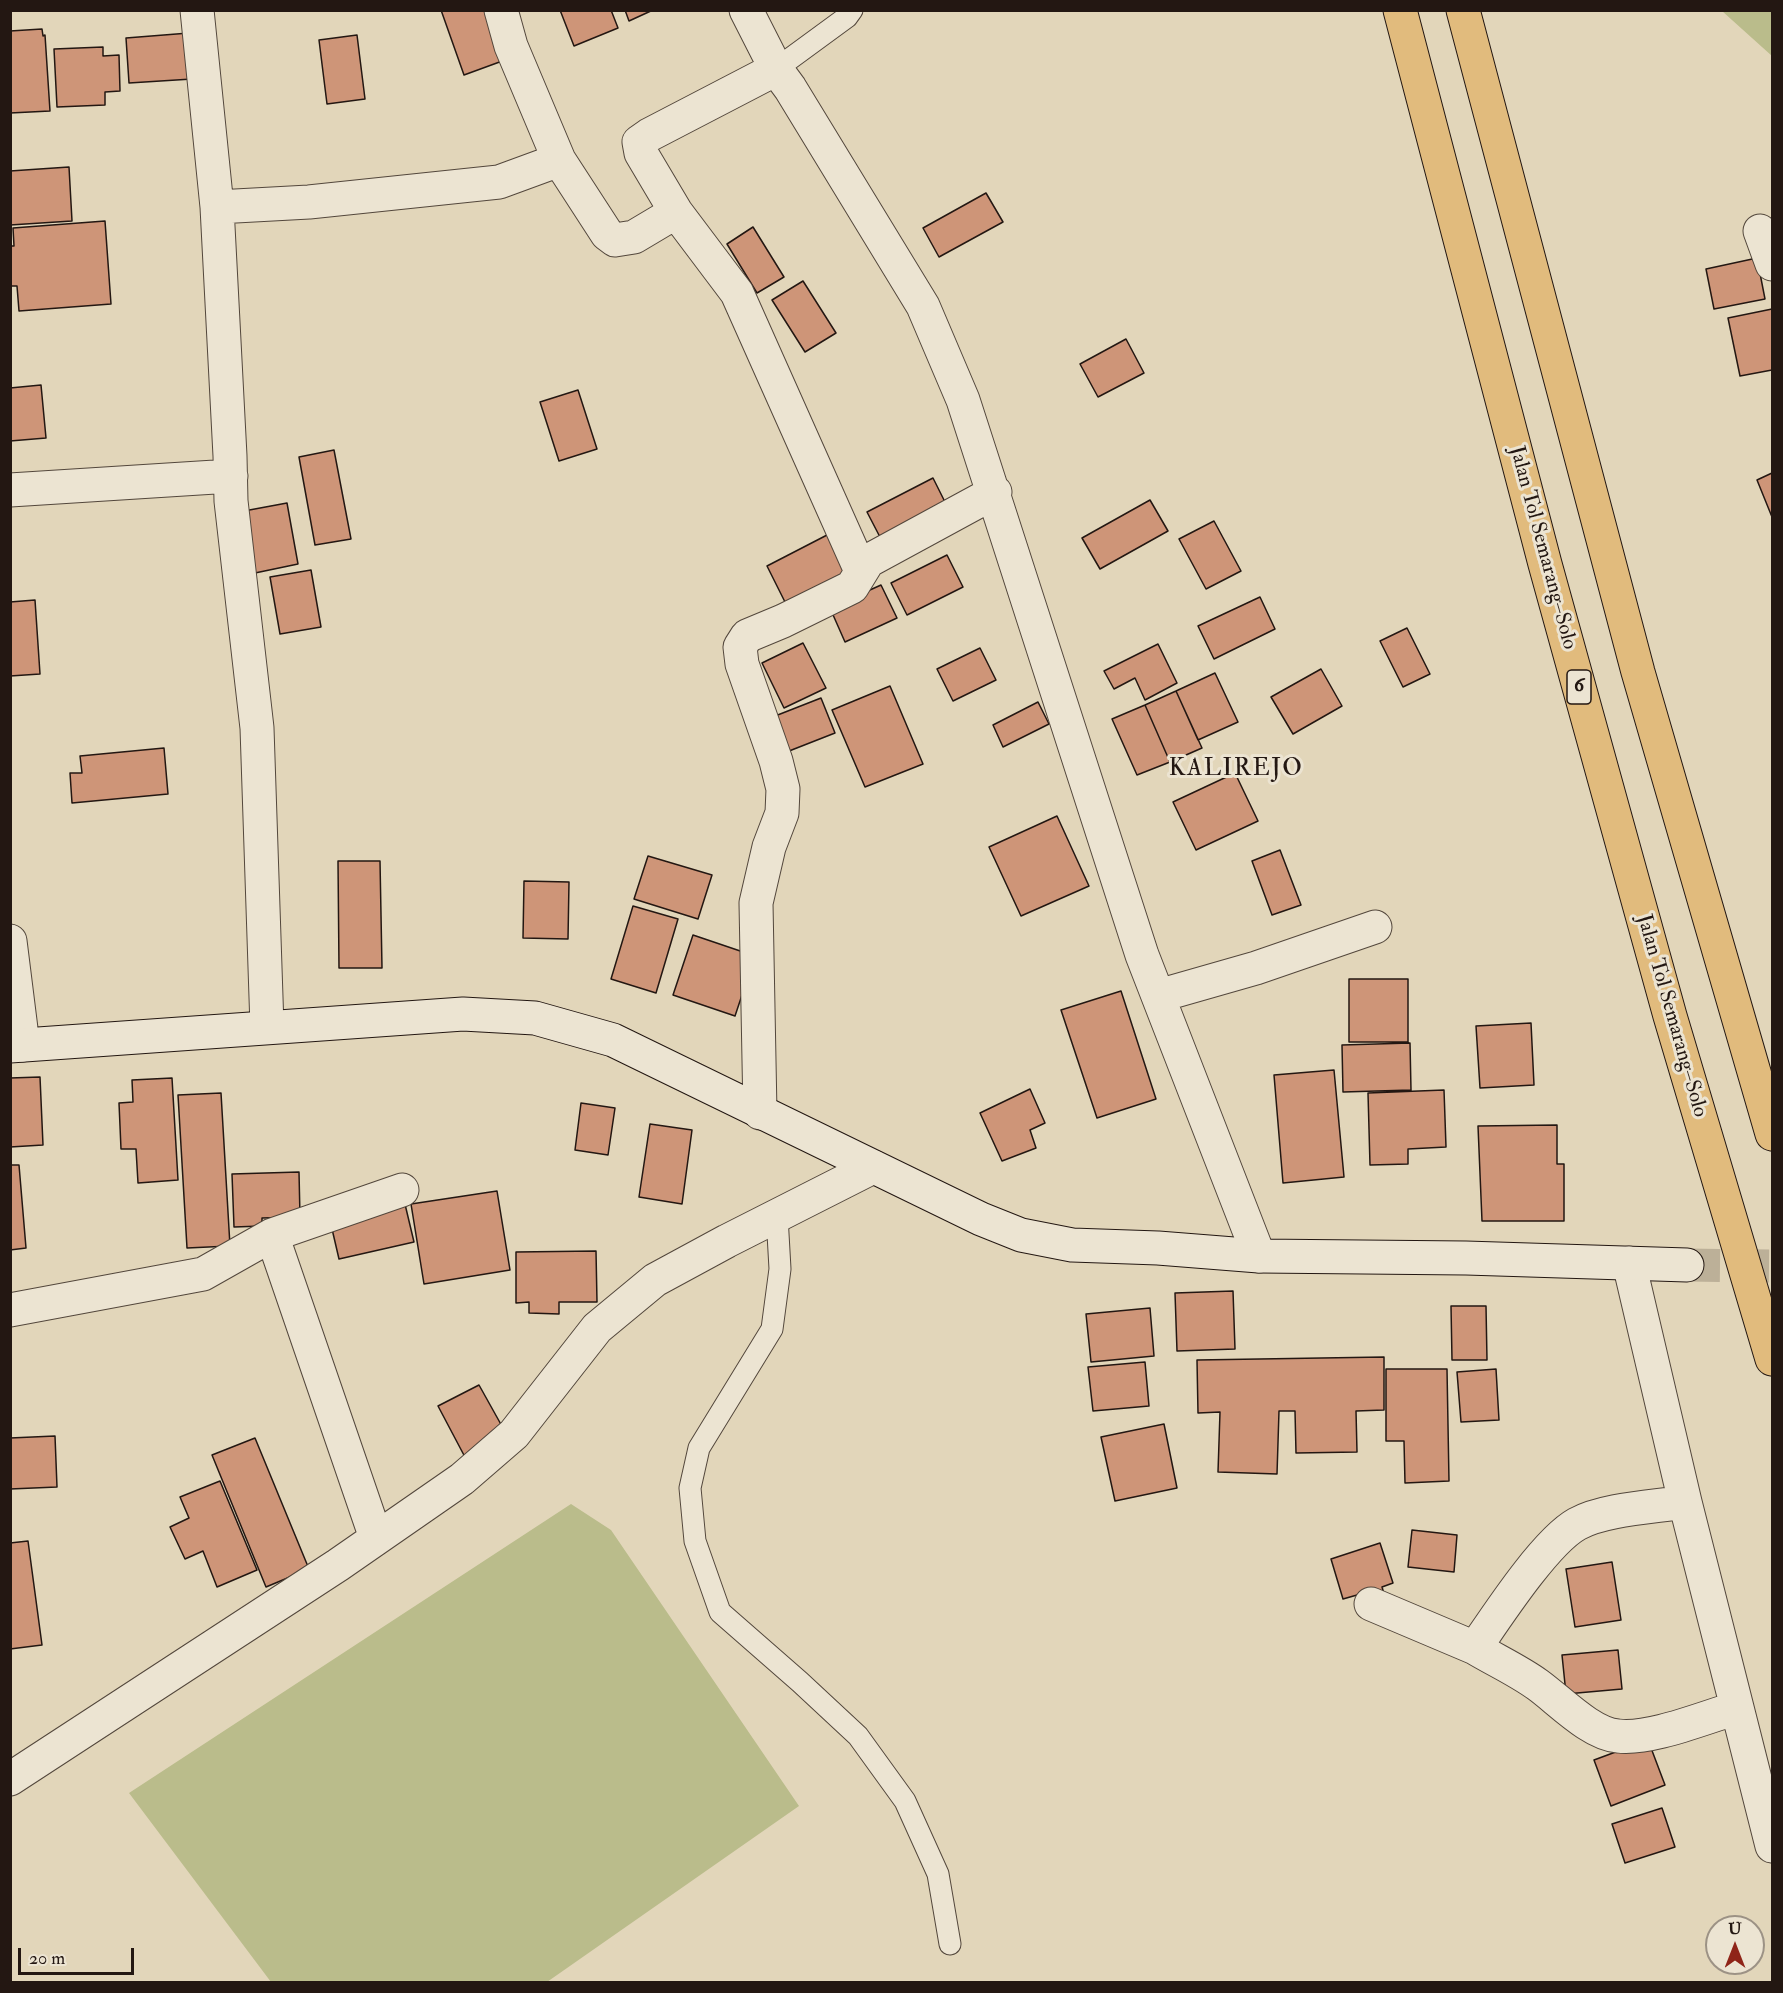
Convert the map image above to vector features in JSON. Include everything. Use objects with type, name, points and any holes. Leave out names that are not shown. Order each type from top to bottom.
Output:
[{"type":"highway","name":"Jalan Tol Semarang–Solo","points":[[1400,10],[1545,564],[1667,1005],[1773,1359]]},
{"type":"highway","points":[[1462,10],[1638,672],[1773,1134]]},
{"type":"street","points":[[197,10],[217,207],[235,551],[257,728],[267,1027]]},
{"type":"street","points":[[501,10],[511,45],[559,160],[607,234],[615,240],[634,237],[676,212]]},
{"type":"street","points":[[746,10],[776,69],[790,88],[923,306],[963,400],[1142,955],[1259,1256]]},
{"type":"street","points":[[776,69],[639,142],[641,153],[676,212],[737,293],[861,571]]},
{"type":"street","points":[[217,207],[309,202],[499,182],[559,160]]},
{"type":"street","points":[[1760,231],[1773,264]]},
{"type":"street","points":[[10,490],[231,476]]},
{"type":"street","points":[[760,1113],[756,903],[769,847],[782,813],[783,789],[776,761],[742,664],[740,646],[747,636],[852,587],[868,561],[994,492]]},
{"type":"street","points":[[1158,996],[1256,968],[1375,927]]},
{"type":"street","points":[[10,940],[17,1046],[463,1014],[535,1018],[613,1040],[981,1220],[1021,1235],[1072,1245],[1158,1248],[1259,1256],[1466,1258],[1687,1265]]},
{"type":"street","points":[[10,1779],[462,1479],[514,1434],[597,1328],[655,1280],[873,1167]]},
{"type":"street","points":[[10,1310],[203,1274],[272,1235],[402,1190]]},
{"type":"street","points":[[272,1235],[376,1538]]},
{"type":"street","points":[[1629,1263],[1685,1502],[1773,1846]]},
{"type":"street","points":[[1474,1648],[1526,1578],[1564,1532],[1596,1516],[1685,1502]]},
{"type":"street","points":[[1371,1604],[1474,1648],[1536,1683],[1596,1729],[1613,1736],[1626,1737],[1661,1731],[1737,1708]]},
{"type":"lane","points":[[776,69],[847,17],[852,10]]},
{"type":"lane","points":[[777,1216],[780,1269],[772,1329],[699,1448],[690,1488],[695,1541],[720,1612],[858,1736],[905,1801],[938,1874],[950,1944]]},
{"type":"green space","points":[[1722,11],[1772,11],[1772,56]]},
{"type":"green space","points":[[571,1504],[611,1530],[799,1806],[547,1982],[271,1982],[129,1793]]},
{"type":"building","points":[[441,10],[487,10],[505,60],[464,75]]},
{"type":"building","points":[[560,10],[611,10],[618,28],[574,46]]},
{"type":"building","points":[[625,10],[653,10],[629,21]]},
{"type":"building","points":[[42,29],[43,36],[45,35],[50,111],[10,113],[10,31]]},
{"type":"building","points":[[189,33],[192,79],[129,83],[126,38]]},
{"type":"building","points":[[357,35],[365,99],[327,104],[319,40]]},
{"type":"building","points":[[103,47],[103,56],[119,55],[120,91],[105,92],[105,105],[57,107],[54,49]]},
{"type":"building","points":[[69,167],[72,221],[10,225],[10,171]]},
{"type":"building","points":[[986,193],[1003,222],[939,257],[923,228]]},
{"type":"building","points":[[105,221],[111,304],[19,311],[17,286],[10,286],[10,246],[14,246],[13,228]]},
{"type":"building","points":[[753,227],[784,277],[757,293],[727,244]]},
{"type":"building","points":[[1757,258],[1765,299],[1714,309],[1706,269]]},
{"type":"building","points":[[803,281],[836,333],[805,352],[772,300]]},
{"type":"building","points":[[1772,309],[1772,370],[1740,376],[1728,318]]},
{"type":"building","points":[[1126,339],[1144,373],[1098,397],[1080,364]]},
{"type":"building","points":[[41,385],[46,438],[10,441],[10,388]]},
{"type":"building","points":[[578,390],[597,449],[559,461],[540,402]]},
{"type":"building","points":[[334,450],[351,539],[315,545],[299,457]]},
{"type":"building","points":[[1772,473],[1772,517],[1757,480]]},
{"type":"building","points":[[933,478],[947,506],[881,539],[867,512]]},
{"type":"building","points":[[1150,500],[1168,531],[1100,569],[1082,538]]},
{"type":"building","points":[[287,503],[298,564],[255,573],[244,511]]},
{"type":"building","points":[[1214,521],[1241,571],[1206,589],[1179,539]]},
{"type":"building","points":[[829,534],[851,577],[788,608],[767,566]]},
{"type":"building","points":[[947,555],[963,587],[907,615],[891,583]]},
{"type":"building","points":[[311,570],[321,627],[280,634],[270,577]]},
{"type":"building","points":[[881,585],[897,618],[845,642],[830,608]]},
{"type":"building","points":[[1260,597],[1275,629],[1214,659],[1198,626]]},
{"type":"building","points":[[35,600],[40,674],[10,676],[10,602]]},
{"type":"building","points":[[1407,628],[1430,674],[1403,687],[1380,641]]},
{"type":"building","points":[[803,643],[826,688],[784,708],[762,663]]},
{"type":"building","points":[[1158,644],[1177,683],[1145,700],[1135,678],[1114,689],[1104,671]]},
{"type":"building","points":[[980,648],[996,680],[953,701],[937,669]]},
{"type":"building","points":[[1321,669],[1342,706],[1293,734],[1271,697]]},
{"type":"building","points":[[1215,673],[1238,722],[1198,740],[1176,691]]},
{"type":"building","points":[[890,686],[923,764],[865,787],[832,710]]},
{"type":"building","points":[[1176,691],[1202,748],[1170,762],[1145,705]]},
{"type":"building","points":[[821,698],[835,733],[784,753],[770,718]]},
{"type":"building","points":[[1038,702],[1049,724],[1003,747],[993,725]]},
{"type":"building","points":[[1145,705],[1170,762],[1137,775],[1112,719]]},
{"type":"building","points":[[164,748],[168,794],[72,803],[70,773],[82,773],[80,756]]},
{"type":"building","points":[[1235,773],[1258,821],[1196,850],[1173,802]]},
{"type":"building","points":[[1057,816],[1089,886],[1021,916],[989,847]]},
{"type":"building","points":[[1280,850],[1301,905],[1272,915],[1252,861]]},
{"type":"building","points":[[648,856],[712,875],[698,919],[634,899]]},
{"type":"building","points":[[338,861],[380,861],[382,968],[339,968]]},
{"type":"building","points":[[524,881],[569,882],[568,939],[523,938]]},
{"type":"building","points":[[633,906],[678,919],[656,993],[611,979]]},
{"type":"building","points":[[693,935],[755,956],[735,1016],[673,995]]},
{"type":"building","points":[[1349,979],[1408,979],[1408,1042],[1349,1042]]},
{"type":"building","points":[[1121,991],[1156,1099],[1097,1118],[1061,1010]]},
{"type":"building","points":[[1531,1023],[1534,1085],[1480,1088],[1476,1026]]},
{"type":"building","points":[[1410,1043],[1411,1090],[1343,1092],[1342,1045]]},
{"type":"building","points":[[1334,1070],[1344,1177],[1283,1183],[1274,1075]]},
{"type":"building","points":[[40,1077],[43,1145],[10,1147],[10,1078]]},
{"type":"building","points":[[172,1078],[178,1180],[138,1183],[136,1149],[121,1149],[119,1103],[133,1102],[132,1080]]},
{"type":"building","points":[[1030,1089],[1045,1123],[1030,1130],[1036,1148],[1002,1161],[980,1113]]},
{"type":"building","points":[[1444,1090],[1446,1147],[1408,1149],[1408,1164],[1370,1165],[1368,1093]]},
{"type":"building","points":[[221,1093],[230,1246],[187,1248],[178,1095]]},
{"type":"building","points":[[581,1103],[615,1108],[608,1155],[575,1150]]},
{"type":"building","points":[[650,1124],[692,1130],[682,1204],[639,1197]]},
{"type":"building","points":[[1557,1125],[1557,1164],[1564,1164],[1564,1221],[1482,1221],[1478,1126]]},
{"type":"building","points":[[10,1165],[19,1165],[26,1248],[10,1250]]},
{"type":"building","points":[[299,1172],[300,1217],[262,1218],[262,1226],[234,1227],[232,1174]]},
{"type":"building","points":[[497,1191],[510,1270],[424,1284],[411,1204]]},
{"type":"building","points":[[404,1200],[414,1242],[339,1259],[329,1216]]},
{"type":"building","points":[[596,1251],[597,1302],[559,1302],[559,1314],[529,1313],[529,1302],[516,1303],[516,1252]]},
{"type":"building","points":[[1233,1291],[1235,1349],[1177,1351],[1175,1293]]},
{"type":"building","points":[[1451,1306],[1486,1306],[1487,1360],[1452,1360]]},
{"type":"building","points":[[1150,1308],[1154,1356],[1091,1362],[1086,1314]]},
{"type":"building","points":[[1384,1357],[1384,1410],[1356,1411],[1357,1452],[1296,1453],[1295,1411],[1279,1411],[1277,1474],[1218,1472],[1220,1412],[1198,1413],[1197,1360]]},
{"type":"building","points":[[1145,1362],[1149,1406],[1093,1411],[1088,1367]]},
{"type":"building","points":[[1386,1369],[1447,1369],[1449,1481],[1405,1483],[1404,1441],[1386,1441]]},
{"type":"building","points":[[1496,1369],[1499,1420],[1461,1422],[1457,1372]]},
{"type":"building","points":[[479,1385],[508,1437],[466,1459],[438,1406]]},
{"type":"building","points":[[1164,1424],[1177,1488],[1115,1501],[1101,1437]]},
{"type":"building","points":[[55,1436],[57,1487],[10,1489],[10,1438]]},
{"type":"building","points":[[255,1438],[309,1569],[266,1587],[212,1455]]},
{"type":"building","points":[[220,1481],[257,1570],[217,1587],[203,1551],[185,1559],[170,1527],[189,1518],[180,1497]]},
{"type":"building","points":[[1412,1530],[1457,1535],[1454,1572],[1408,1567]]},
{"type":"building","points":[[28,1541],[42,1645],[10,1649],[10,1543]]},
{"type":"building","points":[[1380,1543],[1393,1583],[1382,1587],[1385,1597],[1361,1604],[1357,1595],[1343,1599],[1331,1559]]},
{"type":"building","points":[[1612,1562],[1621,1620],[1575,1627],[1566,1569]]},
{"type":"building","points":[[1618,1650],[1622,1689],[1566,1694],[1562,1655]]},
{"type":"building","points":[[1648,1740],[1665,1785],[1611,1806],[1594,1760]]},
{"type":"building","points":[[1662,1808],[1675,1847],[1625,1863],[1612,1824]]},
{"type":"tunnel","points":[[1687,1265],[1772,1266]]},
{"type":"district","name":"KALIREJO","points":[[1236,770]]}]
